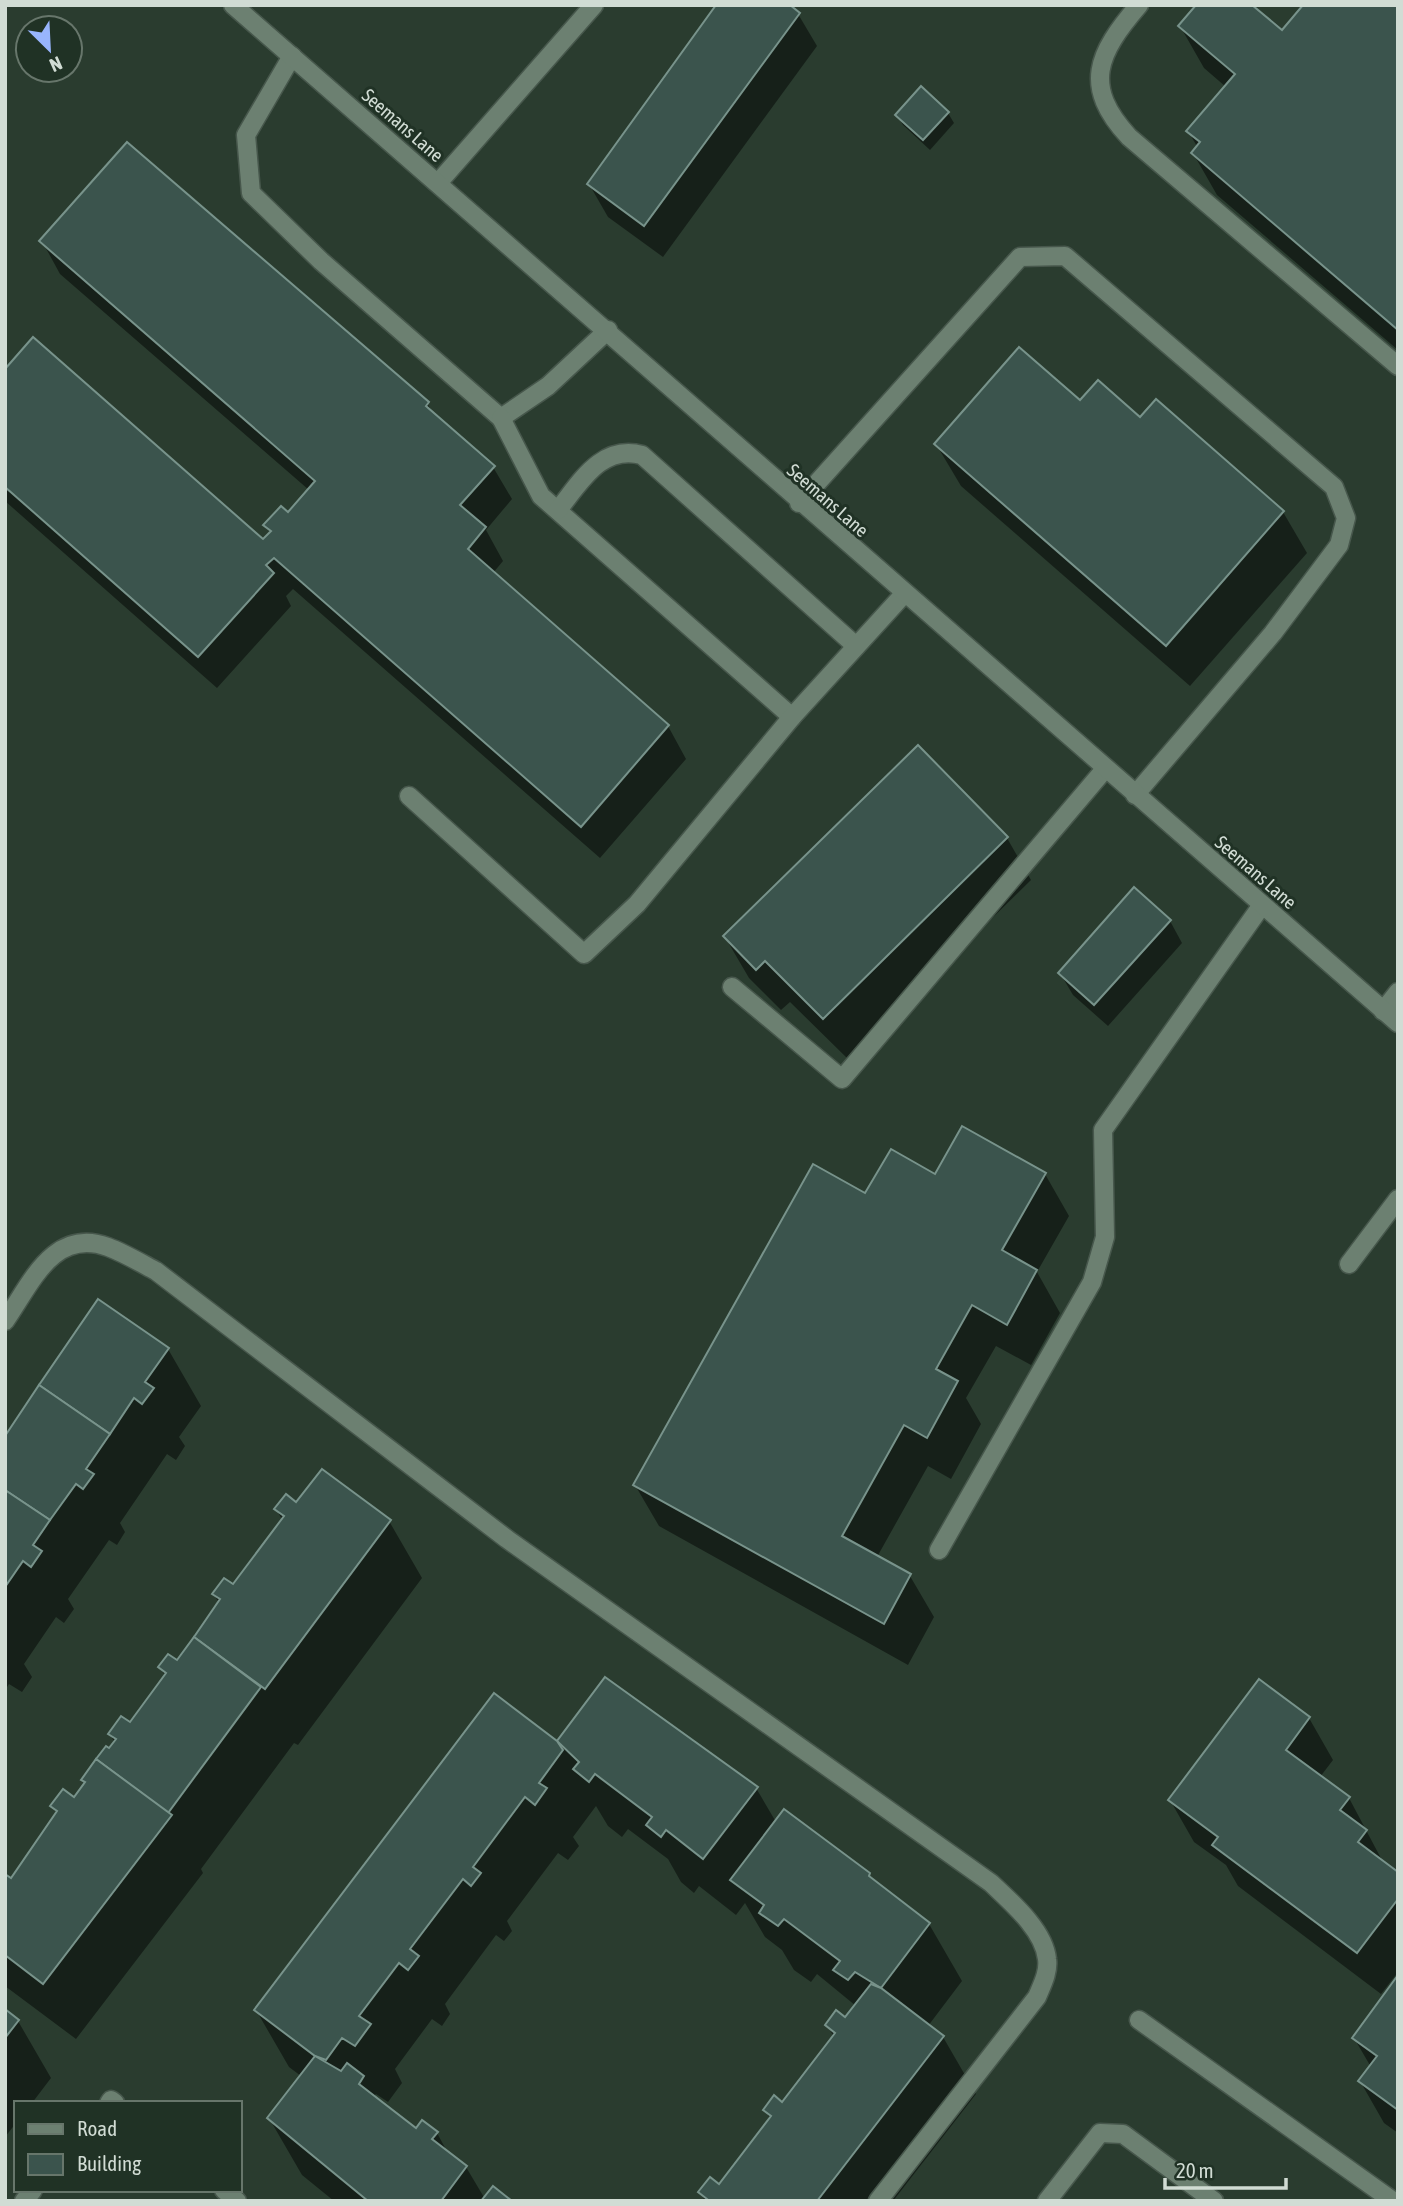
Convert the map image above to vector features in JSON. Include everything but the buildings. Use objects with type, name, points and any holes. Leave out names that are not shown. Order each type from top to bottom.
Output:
[{"type":"street","name":"Seemans Lane","points":[[233,5],[608,330],[799,503],[1398,1023]]},
{"type":"street","points":[[438,183],[594,5]]},
{"type":"street","points":[[1139,5],[1106,52],[1098,75],[1101,97],[1112,119],[1129,137],[1398,366]]},
{"type":"street","points":[[292,56],[246,135],[251,193],[321,261],[501,418],[541,496],[792,717]]},
{"type":"street","points":[[799,503],[1020,257],[1065,256],[1334,488],[1346,518],[1339,545],[1273,633],[1135,794]]},
{"type":"street","points":[[501,418],[548,386],[608,330]]},
{"type":"street","points":[[558,510],[592,466],[629,452],[642,455],[856,646]]},
{"type":"street","points":[[409,796],[584,954],[637,904],[792,717],[904,594]]},
{"type":"street","points":[[732,987],[842,1079],[1105,769]]},
{"type":"street","points":[[939,1550],[1092,1282],[1105,1237],[1103,1130],[1262,905]]},
{"type":"street","points":[[1383,1011],[1398,992]]},
{"type":"street","points":[[1349,1264],[1398,1199]]},
{"type":"street","points":[[5,1321],[51,1255],[70,1244],[106,1246],[156,1271],[507,1539],[991,1883],[1019,1911],[1037,1935],[1047,1958],[1045,1980],[1037,1997],[878,2201]]},
{"type":"street","points":[[1139,2020],[1393,2201]]},
{"type":"street","points":[[1047,2201],[1100,2133],[1123,2134],[1214,2201]]}]
